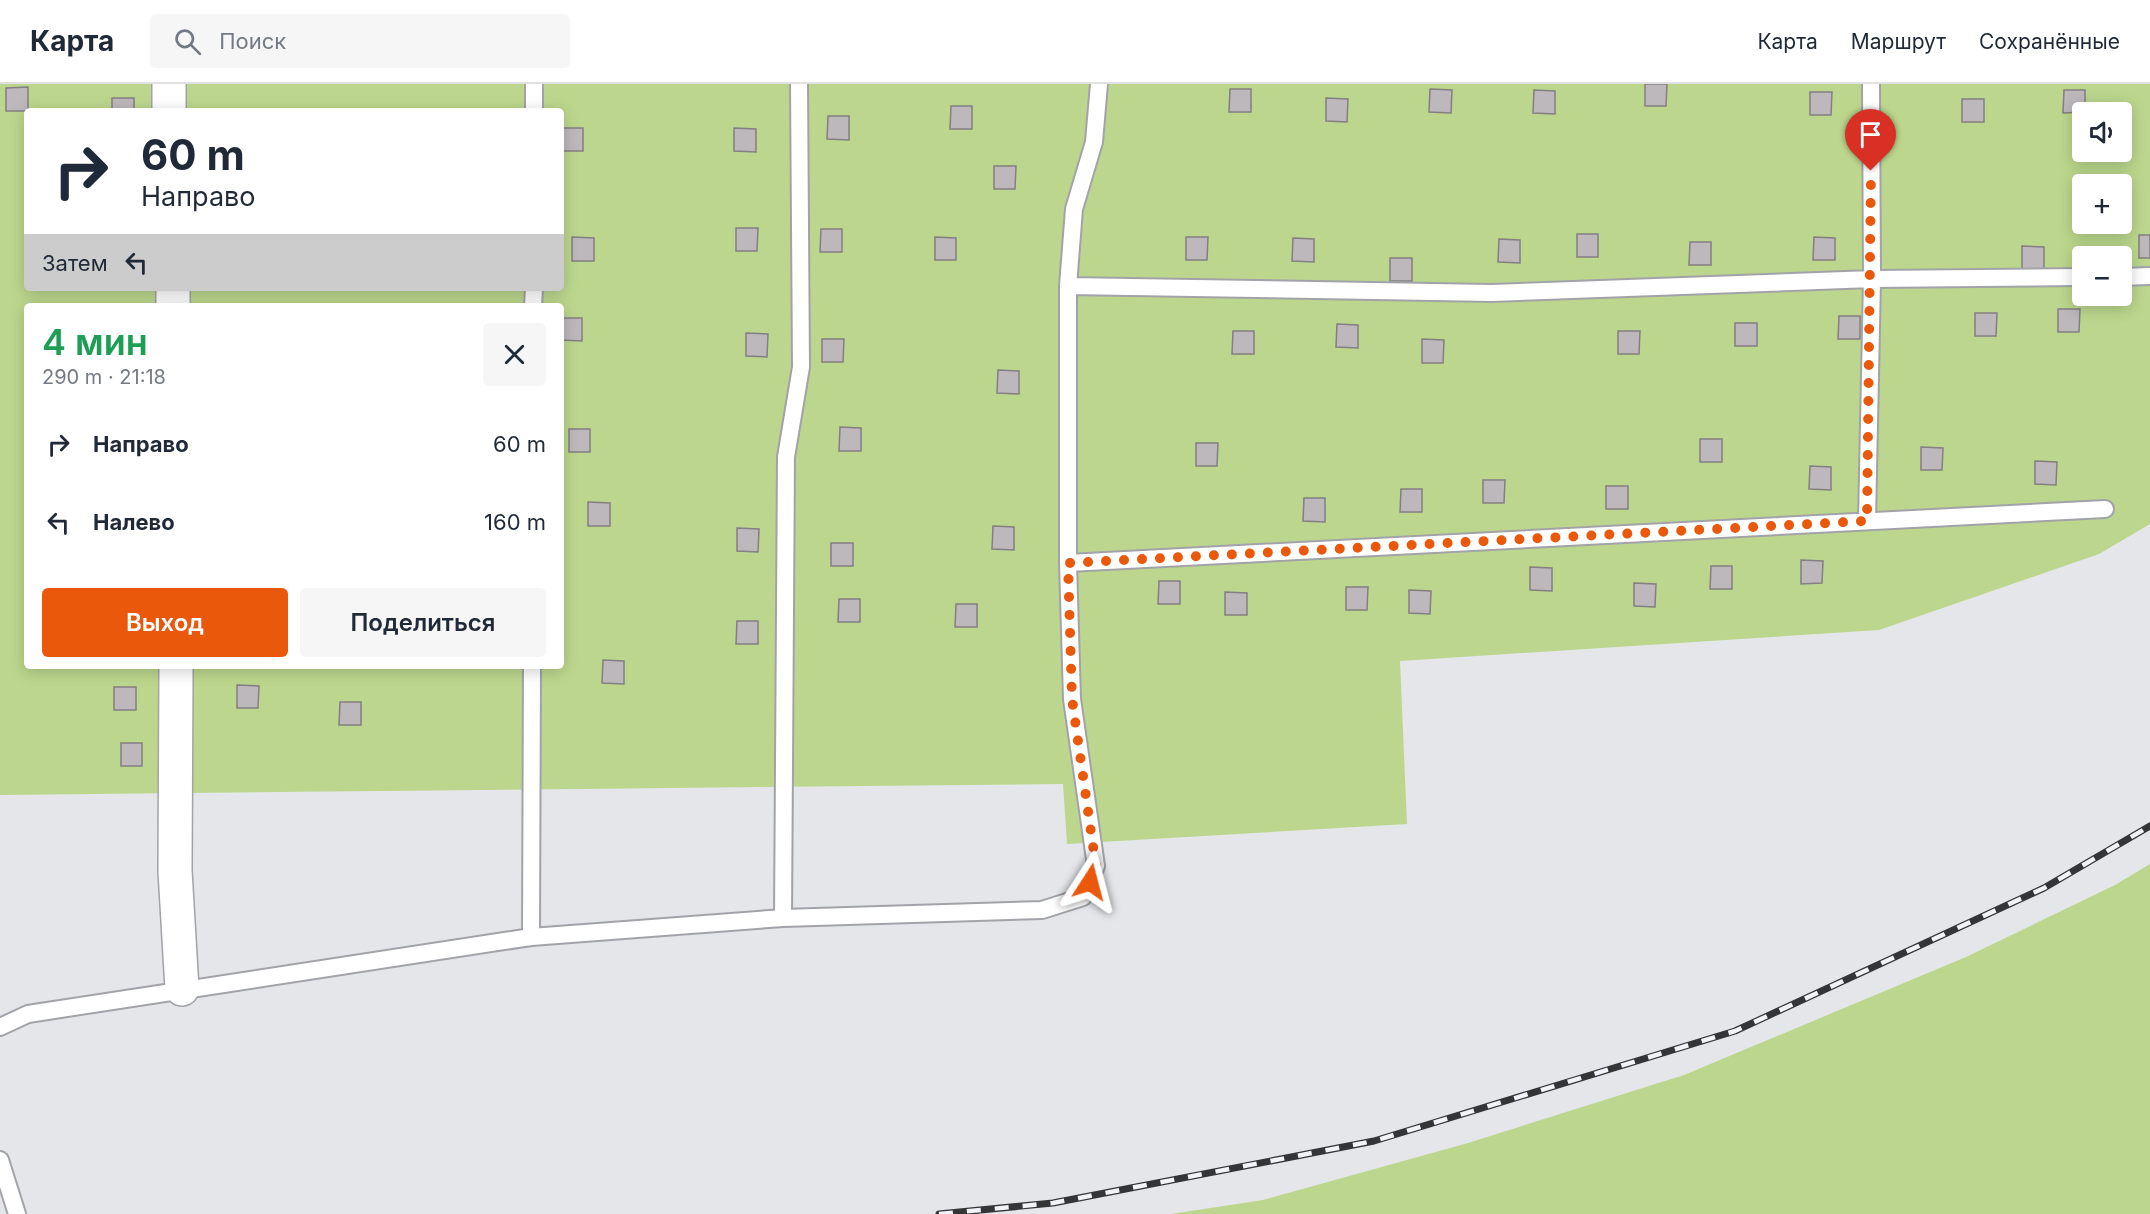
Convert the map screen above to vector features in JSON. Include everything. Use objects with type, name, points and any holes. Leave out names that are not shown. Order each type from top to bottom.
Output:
[{"type":"street","points":[[168,84],[169,108]]},
{"type":"street","points":[[176,669],[175,872],[183,989]]},
{"type":"lane","points":[[534,84],[534,108]]},
{"type":"lane","points":[[783,918],[786,457],[801,367],[799,84]]},
{"type":"lane","points":[[0,1027],[28,1014],[531,937],[783,918],[1042,910],[1083,897],[1096,867],[1072,699],[1068,563],[1068,286],[1074,209],[1094,142],[1099,84]]},
{"type":"lane","points":[[1867,521],[1872,279],[1871,84]]},
{"type":"lane","points":[[2132,277],[2150,276]]},
{"type":"lane","points":[[1068,286],[1492,293],[1872,279],[2072,277]]},
{"type":"lane","points":[[1068,563],[2105,509]]},
{"type":"lane","points":[[531,937],[532,669]]},
{"type":"lane","points":[[0,1160],[17,1214]]},
{"type":"green space","points":[[0,84],[2150,84],[2150,524],[2099,554],[1879,630],[1400,661],[1407,824],[1067,844],[1063,784],[0,795]]},
{"type":"green space","points":[[2150,864],[2150,1214],[1171,1214],[1263,1200],[1468,1143],[1684,1075],[1966,957],[2115,885]]},
{"type":"building","points":[[1645,84],[1667,84],[1666,106],[1645,106]]},
{"type":"building","points":[[28,87],[28,108],[24,108],[24,111],[6,111],[6,88]]},
{"type":"building","points":[[1230,89],[1251,89],[1251,112],[1229,112]]},
{"type":"building","points":[[1430,89],[1452,90],[1451,113],[1429,112]]},
{"type":"building","points":[[1534,90],[1555,91],[1555,114],[1533,113]]},
{"type":"building","points":[[2064,90],[2085,90],[2085,102],[2072,102],[2072,113],[2063,113]]},
{"type":"building","points":[[1810,92],[1832,92],[1831,115],[1810,115]]},
{"type":"building","points":[[112,98],[134,98],[134,108],[112,108]]},
{"type":"building","points":[[1326,98],[1348,99],[1347,122],[1326,121]]},
{"type":"building","points":[[1962,99],[1984,99],[1984,122],[1962,122]]},
{"type":"building","points":[[951,106],[972,106],[972,129],[950,129]]},
{"type":"building","points":[[828,116],[849,116],[849,140],[827,139]]},
{"type":"building","points":[[564,128],[583,128],[583,151],[564,151]]},
{"type":"building","points":[[734,128],[756,129],[756,152],[734,151]]},
{"type":"building","points":[[994,166],[1016,166],[1015,189],[994,189]]},
{"type":"building","points":[[736,228],[758,228],[757,251],[736,251]]},
{"type":"building","points":[[821,229],[842,229],[842,252],[820,252]]},
{"type":"building","points":[[1577,234],[1598,234],[1598,257],[1577,257]]},
{"type":"building","points":[[2139,235],[2150,235],[2150,258],[2139,258]]},
{"type":"building","points":[[572,237],[594,238],[594,261],[572,261]]},
{"type":"building","points":[[935,237],[956,238],[956,260],[935,260]]},
{"type":"building","points":[[1186,237],[1208,237],[1207,260],[1186,260]]},
{"type":"building","points":[[1814,237],[1835,238],[1835,260],[1813,260]]},
{"type":"building","points":[[1293,238],[1314,239],[1314,262],[1292,261]]},
{"type":"building","points":[[1499,239],[1520,240],[1520,263],[1498,262]]},
{"type":"building","points":[[1690,242],[1711,242],[1711,265],[1689,265]]},
{"type":"building","points":[[2022,246],[2044,247],[2044,270],[2022,269]]},
{"type":"building","points":[[1390,258],[1412,258],[1412,281],[1390,281]]},
{"type":"building","points":[[2058,309],[2080,309],[2079,332],[2058,332]]},
{"type":"building","points":[[1975,313],[1997,313],[1996,336],[1975,336]]},
{"type":"building","points":[[1839,316],[1860,316],[1860,339],[1838,339]]},
{"type":"building","points":[[564,318],[582,318],[582,341],[564,340]]},
{"type":"building","points":[[1735,323],[1757,323],[1757,346],[1735,346]]},
{"type":"building","points":[[1337,324],[1358,325],[1358,348],[1336,347]]},
{"type":"building","points":[[1233,331],[1254,331],[1254,354],[1232,354]]},
{"type":"building","points":[[1618,331],[1640,331],[1639,354],[1618,354]]},
{"type":"building","points":[[746,333],[768,334],[767,357],[746,356]]},
{"type":"building","points":[[822,339],[844,339],[843,362],[822,362]]},
{"type":"building","points":[[1422,339],[1444,340],[1443,363],[1422,363]]},
{"type":"building","points":[[998,370],[1019,371],[1019,394],[997,393]]},
{"type":"building","points":[[840,427],[861,428],[861,451],[839,451]]},
{"type":"building","points":[[569,429],[590,429],[590,452],[569,452]]},
{"type":"building","points":[[1700,439],[1722,439],[1722,462],[1700,462]]},
{"type":"building","points":[[1196,443],[1218,443],[1217,466],[1196,466]]},
{"type":"building","points":[[1921,447],[1943,448],[1942,470],[1921,470]]},
{"type":"building","points":[[2035,461],[2057,462],[2056,485],[2035,484]]},
{"type":"building","points":[[1810,466],[1831,467],[1831,490],[1809,489]]},
{"type":"building","points":[[1483,480],[1505,480],[1504,503],[1483,503]]},
{"type":"building","points":[[1606,486],[1628,486],[1628,509],[1606,509]]},
{"type":"building","points":[[1401,489],[1422,489],[1422,512],[1400,512]]},
{"type":"building","points":[[1304,498],[1325,498],[1325,522],[1303,521]]},
{"type":"building","points":[[588,502],[610,503],[610,526],[588,526]]},
{"type":"building","points":[[993,526],[1014,527],[1014,550],[992,549]]},
{"type":"building","points":[[737,528],[759,529],[758,552],[737,551]]},
{"type":"building","points":[[831,543],[853,543],[853,566],[831,566]]},
{"type":"building","points":[[1801,560],[1823,561],[1822,583],[1801,584]]},
{"type":"building","points":[[1711,566],[1732,566],[1732,589],[1710,589]]},
{"type":"building","points":[[1530,567],[1552,568],[1552,591],[1530,590]]},
{"type":"building","points":[[1159,581],[1180,581],[1180,604],[1158,604]]},
{"type":"building","points":[[1634,583],[1656,584],[1655,607],[1634,606]]},
{"type":"building","points":[[1346,587],[1368,587],[1367,610],[1346,610]]},
{"type":"building","points":[[1409,590],[1431,591],[1430,614],[1409,613]]},
{"type":"building","points":[[1225,592],[1247,593],[1247,615],[1225,615]]},
{"type":"building","points":[[839,599],[860,599],[860,622],[838,622]]},
{"type":"building","points":[[956,604],[977,604],[977,627],[955,627]]},
{"type":"building","points":[[737,621],[758,621],[758,644],[736,644]]},
{"type":"building","points":[[603,660],[624,661],[624,684],[602,683]]},
{"type":"building","points":[[237,685],[259,686],[258,708],[237,708]]},
{"type":"building","points":[[114,687],[136,687],[136,710],[114,710]]},
{"type":"building","points":[[340,702],[361,702],[361,725],[339,725]]},
{"type":"building","points":[[121,743],[142,743],[142,766],[121,766]]},
{"type":"railway","points":[[939,1214],[1053,1203],[1374,1141],[1735,1031],[2044,888],[2150,826]]},
{"type":"route","points":[[1090,882],[1096,867],[1072,699],[1068,563],[1867,521],[1872,279],[1871,171]]}]
